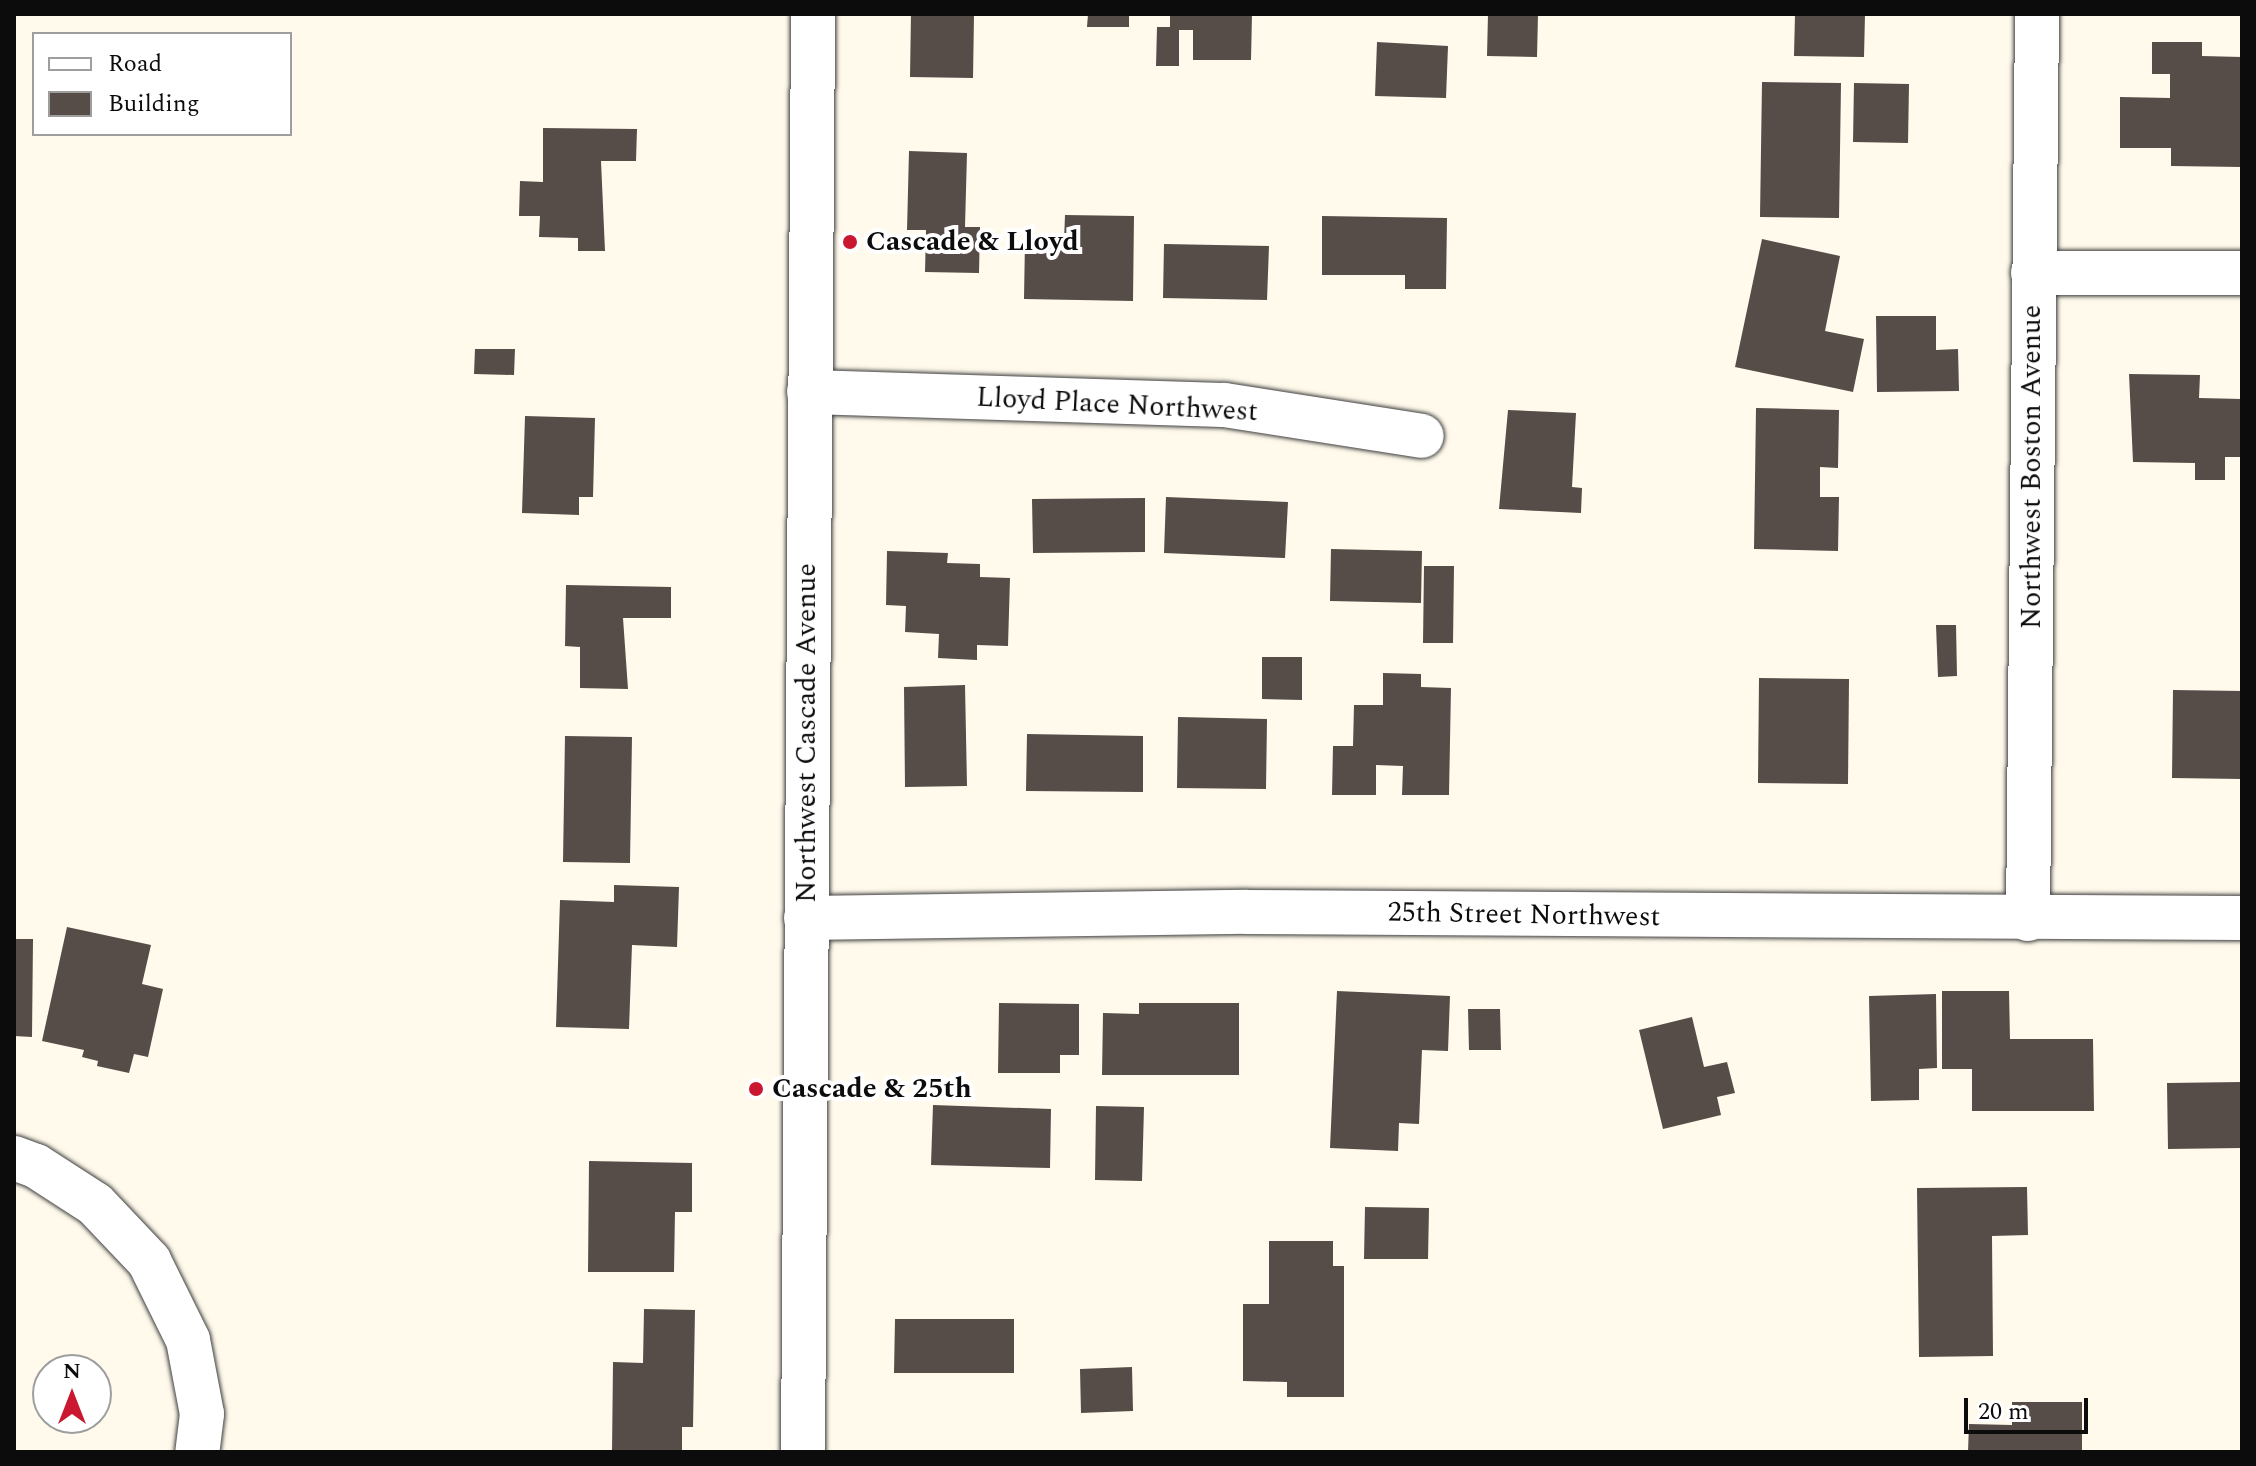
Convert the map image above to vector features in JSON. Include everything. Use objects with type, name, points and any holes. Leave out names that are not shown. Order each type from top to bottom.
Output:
[{"type":"street","name":"Northwest Cascade Avenue","points":[[803,1452],[813,14]]},
{"type":"street","name":"Northwest Boston Avenue","points":[[2028,919],[2037,14]]},
{"type":"street","points":[[2033,273],[2242,273]]},
{"type":"street","name":"Lloyd Place Northwest","points":[[809,392],[1224,405],[1422,436]]},
{"type":"street","name":"25th Street Northwest","points":[[806,918],[1247,912],[2242,918]]},
{"type":"street","points":[[14,1158],[36,1166],[95,1204],[149,1261],[188,1340],[202,1414],[197,1452]]},
{"type":"building","points":[[911,14],[974,14],[973,78],[910,77]]},
{"type":"building","points":[[1088,14],[1129,14],[1129,27],[1087,27]]},
{"type":"building","points":[[1170,14],[1252,14],[1251,60],[1193,60],[1193,30],[1179,30],[1179,66],[1156,66],[1157,27],[1170,27]]},
{"type":"building","points":[[1488,14],[1538,14],[1537,57],[1487,56]]},
{"type":"building","points":[[1795,14],[1865,14],[1864,57],[1794,56]]},
{"type":"building","points":[[1377,42],[1448,46],[1446,98],[1375,96]]},
{"type":"building","points":[[2152,42],[2202,42],[2202,56],[2242,57],[2242,167],[2171,166],[2171,148],[2120,148],[2120,97],[2170,98],[2170,74],[2152,74]]},
{"type":"building","points":[[1762,82],[1841,83],[1839,218],[1760,217]]},
{"type":"building","points":[[1854,83],[1909,84],[1908,143],[1853,142]]},
{"type":"building","points":[[543,128],[637,129],[636,161],[601,161],[605,251],[578,251],[578,238],[539,237],[540,216],[519,216],[520,181],[543,182]]},
{"type":"building","points":[[909,151],[967,153],[965,227],[980,227],[979,273],[925,272],[926,230],[907,230]]},
{"type":"building","points":[[1065,215],[1134,216],[1133,301],[1024,299],[1025,240],[1064,241]]},
{"type":"building","points":[[1322,216],[1447,218],[1446,289],[1405,289],[1405,275],[1322,275]]},
{"type":"building","points":[[1762,239],[1840,256],[1825,331],[1864,339],[1853,392],[1735,367]]},
{"type":"building","points":[[1164,244],[1269,246],[1267,300],[1163,298]]},
{"type":"building","points":[[1876,316],[1936,316],[1936,350],[1958,349],[1959,391],[1877,392]]},
{"type":"building","points":[[475,349],[515,349],[514,375],[474,374]]},
{"type":"building","points":[[2129,374],[2200,375],[2199,398],[2242,399],[2242,457],[2225,457],[2225,480],[2195,480],[2195,463],[2133,462]]},
{"type":"building","points":[[1756,408],[1839,410],[1838,468],[1820,467],[1820,497],[1839,497],[1838,551],[1754,549]]},
{"type":"building","points":[[1508,410],[1576,413],[1572,487],[1582,488],[1581,513],[1499,509]]},
{"type":"building","points":[[525,416],[595,418],[593,497],[579,497],[579,515],[522,513]]},
{"type":"building","points":[[1166,497],[1288,502],[1285,558],[1164,553]]},
{"type":"building","points":[[1145,498],[1145,552],[1033,553],[1032,499]]},
{"type":"building","points":[[1331,549],[1422,551],[1421,603],[1330,601]]},
{"type":"building","points":[[887,551],[948,553],[947,563],[980,564],[980,577],[1010,578],[1008,646],[977,645],[977,660],[938,658],[939,634],[905,632],[906,606],[886,605]]},
{"type":"building","points":[[1424,566],[1454,566],[1453,643],[1423,643]]},
{"type":"building","points":[[566,585],[671,587],[671,618],[623,618],[628,689],[580,688],[580,647],[565,646]]},
{"type":"building","points":[[1936,625],[1956,625],[1957,676],[1938,677]]},
{"type":"building","points":[[1262,657],[1302,657],[1302,700],[1262,699]]},
{"type":"building","points":[[1383,673],[1421,674],[1421,687],[1451,688],[1449,795],[1402,795],[1403,766],[1376,765],[1376,795],[1332,795],[1333,746],[1353,746],[1354,705],[1383,705]]},
{"type":"building","points":[[1759,678],[1849,679],[1848,784],[1758,783]]},
{"type":"building","points":[[965,685],[967,786],[905,787],[904,687]]},
{"type":"building","points":[[2173,690],[2242,691],[2242,779],[2172,778]]},
{"type":"building","points":[[1178,717],[1267,719],[1266,789],[1177,788]]},
{"type":"building","points":[[1027,734],[1143,736],[1143,792],[1026,791]]},
{"type":"building","points":[[565,736],[632,737],[630,863],[563,862]]},
{"type":"building","points":[[614,885],[679,887],[677,947],[632,945],[629,1029],[556,1027],[560,900],[614,902]]},
{"type":"building","points":[[67,927],[151,945],[142,984],[163,989],[148,1057],[134,1054],[129,1073],[97,1066],[98,1061],[82,1057],[84,1050],[42,1041]]},
{"type":"building","points":[[14,939],[33,939],[32,1037],[14,1036]]},
{"type":"building","points":[[1337,991],[1450,996],[1448,1051],[1422,1050],[1419,1124],[1399,1123],[1398,1151],[1330,1148]]},
{"type":"building","points":[[1942,991],[2009,991],[2010,1039],[2093,1039],[2094,1111],[1972,1111],[1972,1069],[1942,1069]]},
{"type":"building","points":[[1936,994],[1937,1068],[1919,1069],[1919,1100],[1871,1101],[1869,996]]},
{"type":"building","points":[[999,1003],[1079,1004],[1079,1055],[1060,1055],[1060,1073],[998,1073]]},
{"type":"building","points":[[1139,1003],[1239,1003],[1239,1075],[1102,1075],[1103,1013],[1139,1014]]},
{"type":"building","points":[[1468,1009],[1500,1009],[1501,1050],[1469,1050]]},
{"type":"building","points":[[1692,1017],[1704,1067],[1727,1062],[1735,1093],[1717,1097],[1721,1115],[1663,1129],[1639,1030]]},
{"type":"building","points":[[2242,1082],[2242,1148],[2168,1149],[2167,1083]]},
{"type":"building","points":[[933,1105],[1051,1109],[1050,1168],[931,1165]]},
{"type":"building","points":[[1096,1106],[1144,1107],[1142,1181],[1095,1180]]},
{"type":"building","points":[[589,1161],[692,1163],[692,1212],[675,1212],[674,1272],[588,1272]]},
{"type":"building","points":[[2027,1187],[2028,1235],[1992,1236],[1993,1356],[1919,1357],[1917,1188]]},
{"type":"building","points":[[1365,1207],[1429,1208],[1428,1259],[1364,1259]]},
{"type":"building","points":[[1269,1241],[1333,1241],[1333,1266],[1344,1266],[1344,1397],[1287,1397],[1287,1382],[1243,1381],[1243,1304],[1269,1304]]},
{"type":"building","points":[[644,1309],[695,1310],[693,1427],[682,1427],[682,1452],[612,1452],[613,1362],[643,1363]]},
{"type":"building","points":[[895,1319],[1014,1319],[1014,1373],[894,1373]]},
{"type":"building","points":[[1132,1367],[1133,1411],[1081,1413],[1080,1369]]},
{"type":"building","points":[[2012,1402],[2082,1402],[2082,1452],[1968,1452],[1969,1424],[2012,1425]]},
{"type":"place","name":"Cascade & Lloyd","points":[[850,242]]},
{"type":"place","name":"Cascade & 25th","points":[[756,1089]]}]
